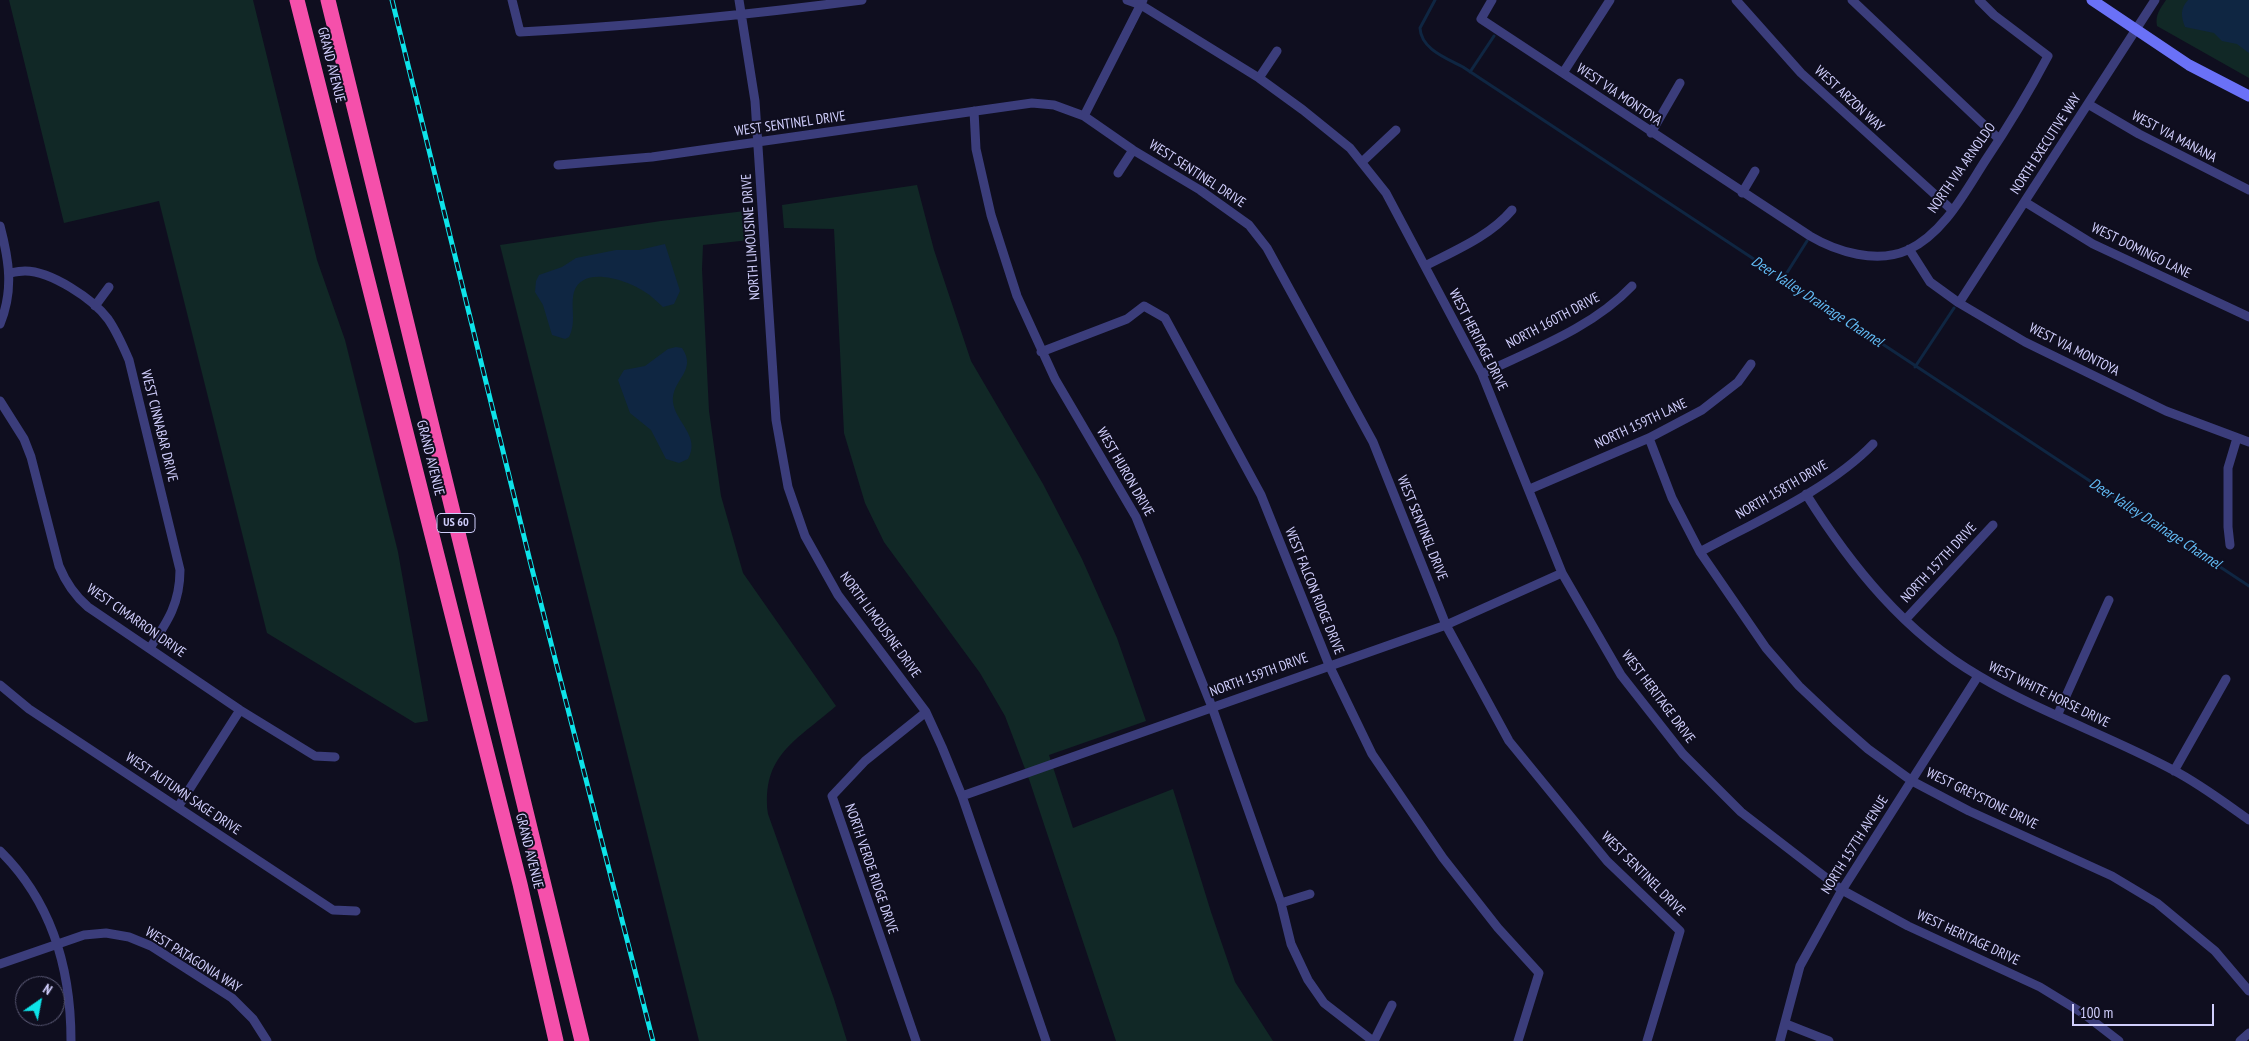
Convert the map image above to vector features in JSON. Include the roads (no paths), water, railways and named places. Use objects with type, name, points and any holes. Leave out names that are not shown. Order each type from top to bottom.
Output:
[{"type":"highway","name":"GRAND AVENUE","points":[[297,0],[520,884],[556,1041]]},
{"type":"highway","name":"GRAND AVENUE","points":[[328,0],[582,1041]]},
{"type":"street","points":[[512,0],[520,32],[620,27],[743,16],[862,0]]},
{"type":"street","name":"NORTH LIMOUSINE DRIVE","points":[[739,0],[756,101],[776,420],[788,487],[805,536],[838,594],[926,712],[962,796],[1046,1041]]},
{"type":"street","name":"WEST HERITAGE DRIVE","points":[[1128,0],[1142,2],[1259,78],[1336,136],[1362,162],[1386,193],[1482,374],[1530,489],[1562,574],[1621,675],[1683,754],[1741,812],[1842,890],[1908,926],[2040,986],[2084,1014],[2118,1041]]},
{"type":"street","name":"WEST VIA MONTOYA","points":[[1492,0],[1481,19],[1742,193],[1810,236],[1838,250]]},
{"type":"street","points":[[1563,73],[1610,0]]},
{"type":"street","name":"WEST ARZON WAY","points":[[1736,0],[1802,73],[1952,210]]},
{"type":"street","points":[[1852,0],[1999,139]]},
{"type":"street","name":"NORTH VIA ARNOLDO","points":[[1838,250],[1874,256],[1893,254],[1909,249],[1934,232],[1952,210],[2028,93],[2048,56],[1994,15],[1979,0]]},
{"type":"street","points":[[2092,0],[2136,31],[2189,64],[2249,96]]},
{"type":"street","name":"NORTH EXECUTIVE WAY","points":[[1959,303],[2156,0]]},
{"type":"street","points":[[1084,116],[1142,2]]},
{"type":"street","points":[[1259,78],[1277,51]]},
{"type":"street","points":[[1651,133],[1680,83]]},
{"type":"street","name":"WEST SENTINEL DRIVE","points":[[558,165],[652,157],[1032,103],[1054,105],[1084,116],[1133,150],[1200,190],[1249,225],[1268,248],[1373,442],[1446,624],[1509,741],[1607,861],[1680,931],[1647,1041]]},
{"type":"street","name":"WEST VIA MANANA","points":[[2088,104],[2139,134],[2249,190]]},
{"type":"street","name":"WEST HURON DRIVE","points":[[974,111],[976,148],[991,215],[1017,296],[1055,379],[1136,517],[1212,706],[1281,903],[1291,944],[1308,980],[1324,1003],[1347,1023],[1374,1041],[1392,1005]]},
{"type":"street","points":[[1362,162],[1396,130]]},
{"type":"street","name":"WEST SENTINEL DRIVE","points":[[1118,173],[1133,150]]},
{"type":"street","points":[[1742,193],[1755,171]]},
{"type":"street","name":"WEST DOMINGO LANE","points":[[2025,202],[2094,244],[2249,317]]},
{"type":"street","points":[[1425,266],[1478,238],[1503,220],[1512,210]]},
{"type":"street","points":[[0,226],[10,273],[5,311],[0,324]]},
{"type":"street","name":"WEST VIA MONTOYA","points":[[1909,249],[1930,282],[1959,303],[2025,342],[2166,411],[2249,442]]},
{"type":"street","name":"WEST CINNABAR DRIVE","points":[[10,273],[26,270],[56,280],[80,294],[96,306],[108,319],[120,338],[129,360],[180,570],[180,589],[177,602],[168,621],[150,648]]},
{"type":"street","name":"NORTH 160TH DRIVE","points":[[1482,374],[1558,338],[1600,314],[1618,301],[1632,286]]},
{"type":"street","points":[[96,306],[109,288]]},
{"type":"street","name":"WEST FALCON RIDGE DRIVE","points":[[1041,352],[1127,320],[1144,306],[1165,318],[1261,495],[1329,664],[1372,754],[1437,850],[1498,928],[1539,972],[1518,1041]]},
{"type":"street","name":"NORTH 159TH LANE","points":[[1530,489],[1649,438],[1702,410],[1738,382],[1751,364]]},
{"type":"street","name":"WEST CIMARRON DRIVE","points":[[0,401],[24,439],[31,457],[59,566],[66,582],[75,595],[88,607],[240,710],[315,756],[335,758]]},
{"type":"street","name":"WEST GREYSTONE DRIVE","points":[[1649,438],[1672,498],[1700,552],[1766,648],[1799,686],[1868,749],[1912,781],[1969,811],[2112,876],[2157,903],[2215,952],[2249,991]]},
{"type":"street","points":[[2230,545],[2226,492],[2228,468],[2237,438]]},
{"type":"street","name":"NORTH 158TH DRIVE","points":[[1700,552],[1806,494],[1860,458],[1873,444]]},
{"type":"street","name":"WEST WHITE HORSE DRIVE","points":[[1806,494],[1858,570],[1905,620],[1937,648],[1978,676],[2020,699],[2174,770],[2249,820]]},
{"type":"street","name":"NORTH 157TH DRIVE","points":[[1905,620],[1993,524]]},
{"type":"street","name":"NORTH 159TH DRIVE","points":[[962,796],[1446,624],[1562,574]]},
{"type":"street","points":[[2057,716],[2109,600]]},
{"type":"street","name":"NORTH 157TH AVENUE","points":[[1780,1041],[1800,966],[1842,890],[1978,676]]},
{"type":"street","points":[[2174,770],[2226,679]]},
{"type":"street","name":"WEST AUTUMN SAGE DRIVE","points":[[0,685],[29,709],[333,910],[356,912]]},
{"type":"street","points":[[178,807],[240,710]]},
{"type":"street","name":"NORTH VERDE RIDGE DRIVE","points":[[916,1041],[832,796],[865,761],[926,712]]},
{"type":"street","points":[[0,851],[34,891],[58,943],[69,991],[71,1041]]},
{"type":"street","points":[[1281,903],[1310,894]]},
{"type":"street","name":"WEST PATAGONIA WAY","points":[[0,964],[84,935],[106,933],[129,936],[151,946],[232,998],[253,1019],[267,1041]]},
{"type":"street","points":[[1786,1024],[1829,1041]]},
{"type":"street","points":[[2240,1041],[2249,1033]]},
{"type":"water","points":[[2188,0],[2249,0],[2249,53],[2237,44],[2222,41],[2214,33],[2185,27],[2182,13]]},
{"type":"water","points":[[665,244],[680,291],[674,304],[663,307],[645,292],[618,280],[607,277],[587,279],[579,284],[574,292],[573,326],[569,337],[565,339],[552,335],[543,305],[535,292],[536,281],[539,275],[562,267],[576,258],[616,250],[639,250]]},
{"type":"water","points":[[682,348],[687,363],[686,369],[673,394],[673,402],[691,443],[688,459],[679,463],[666,459],[651,430],[630,413],[618,380],[624,370],[645,366],[668,349]]},
{"type":"waterway","name":"Deer Valley Drainage Channel","points":[[1435,0],[1420,28],[1425,42],[1435,52],[1463,67],[2249,586]]},
{"type":"waterway","points":[[1470,72],[1494,36]]},
{"type":"waterway","points":[[1783,279],[1807,241]]},
{"type":"waterway","points":[[1915,367],[1954,308]]},
{"type":"railway","points":[[392,0],[531,565],[653,1041]]}]
